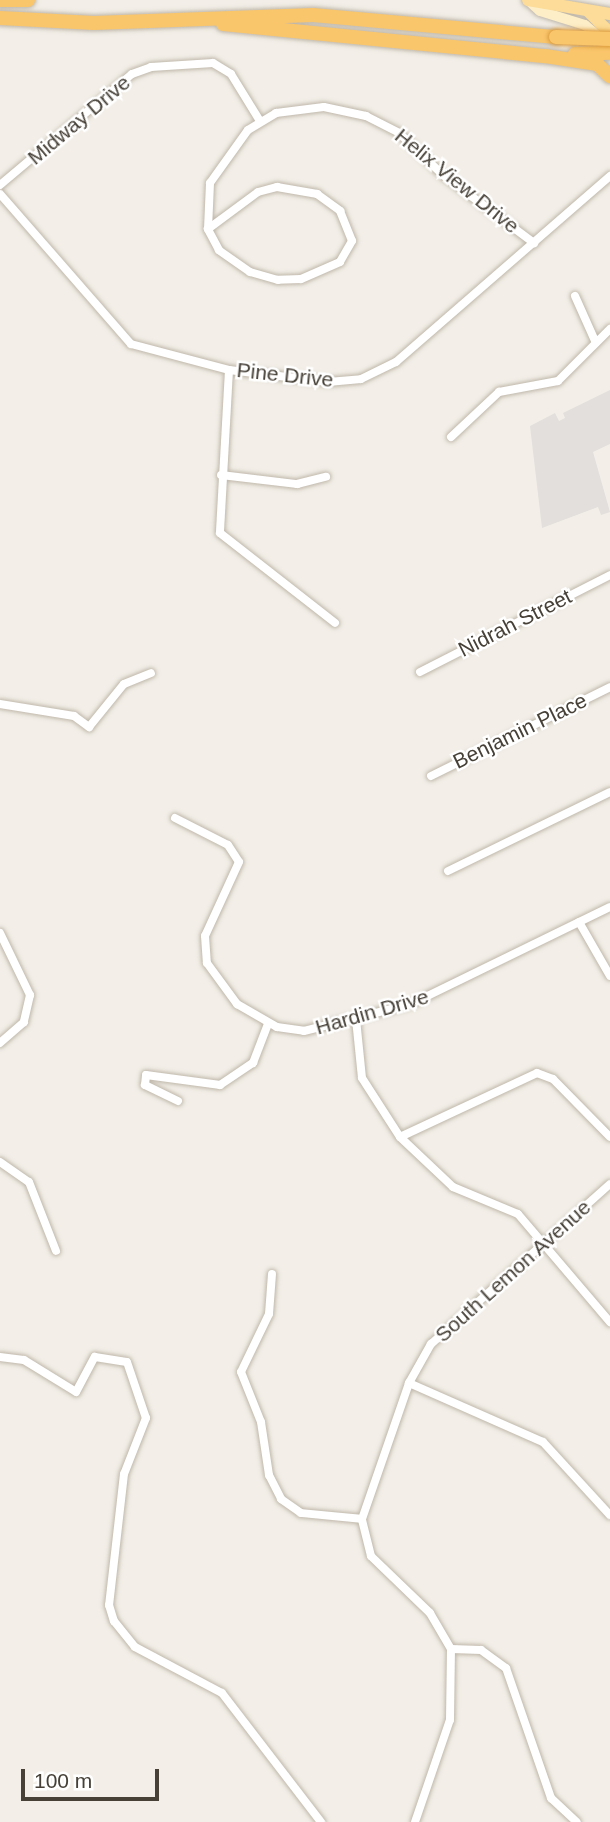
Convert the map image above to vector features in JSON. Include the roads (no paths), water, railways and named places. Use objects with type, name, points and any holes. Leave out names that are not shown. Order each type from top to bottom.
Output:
[{"type":"highway","points":[[0,0],[28,0]]},
{"type":"highway","points":[[0,18],[191,19],[339,16],[556,37],[610,39]]},
{"type":"highway","points":[[191,19],[545,56],[597,64],[610,76]]},
{"type":"highway","points":[[545,56],[610,53]]},
{"type":"main road","points":[[528,0],[610,14]]},
{"type":"main road","points":[[528,0],[540,11],[585,25],[610,47]]},
{"type":"main road","points":[[587,11],[610,33]]},
{"type":"street","name":"Midway Drive","points":[[0,185],[132,74],[151,67],[213,63],[230,74],[260,121]]},
{"type":"street","name":"Helix View Drive","points":[[208,229],[210,183],[224,158],[260,121],[309,106],[378,120],[534,243]]},
{"type":"street","name":"Pine Drive","points":[[0,194],[131,344],[229,370],[328,382],[381,372],[610,176]]},
{"type":"street","points":[[286,187],[329,201],[344,217],[352,241],[336,265],[302,279],[278,280],[233,262],[208,229],[258,191],[286,187]]},
{"type":"street","points":[[575,296],[596,343]]},
{"type":"street","points":[[450,437],[499,392],[558,381],[610,329]]},
{"type":"street","points":[[229,370],[221,475],[220,533],[335,623]]},
{"type":"street","points":[[221,475],[297,484],[326,477]]},
{"type":"street","name":"Nidrah Street","points":[[420,672],[610,575]]},
{"type":"street","points":[[0,704],[74,716],[89,727],[124,684],[151,673]]},
{"type":"street","name":"Benjamin Place","points":[[431,776],[610,687]]},
{"type":"street","points":[[448,871],[610,792]]},
{"type":"street","name":"Hardin Drive","points":[[175,818],[228,845],[239,862],[237,877],[212,914],[205,956],[212,977],[237,1004],[268,1024],[304,1031],[437,994],[610,906]]},
{"type":"street","points":[[579,922],[610,976]]},
{"type":"street","points":[[0,933],[30,995],[24,1022],[0,1044]]},
{"type":"street","points":[[356,1018],[362,1078],[400,1137],[453,1187],[508,1205],[544,1242],[610,1322]]},
{"type":"street","points":[[178,1101],[145,1085],[146,1075],[220,1085],[253,1063],[268,1024]]},
{"type":"street","points":[[400,1137],[523,1075],[553,1079],[610,1137]]},
{"type":"street","points":[[0,1162],[29,1182],[56,1251]]},
{"type":"street","name":"South Lemon Avenue","points":[[362,1520],[409,1383],[444,1331],[610,1184]]},
{"type":"street","points":[[272,1275],[269,1314],[241,1373],[261,1422],[269,1475],[281,1499],[300,1513],[362,1520],[371,1556],[430,1613],[451,1648],[450,1720],[415,1822]]},
{"type":"street","points":[[0,1357],[24,1360],[76,1392],[95,1357],[127,1362],[146,1418],[124,1474],[110,1605],[114,1621],[135,1647],[197,1674],[222,1693],[321,1822]]},
{"type":"street","points":[[409,1383],[543,1442],[610,1515]]},
{"type":"street","points":[[451,1648],[481,1650],[506,1668],[551,1798],[577,1822]]}]
